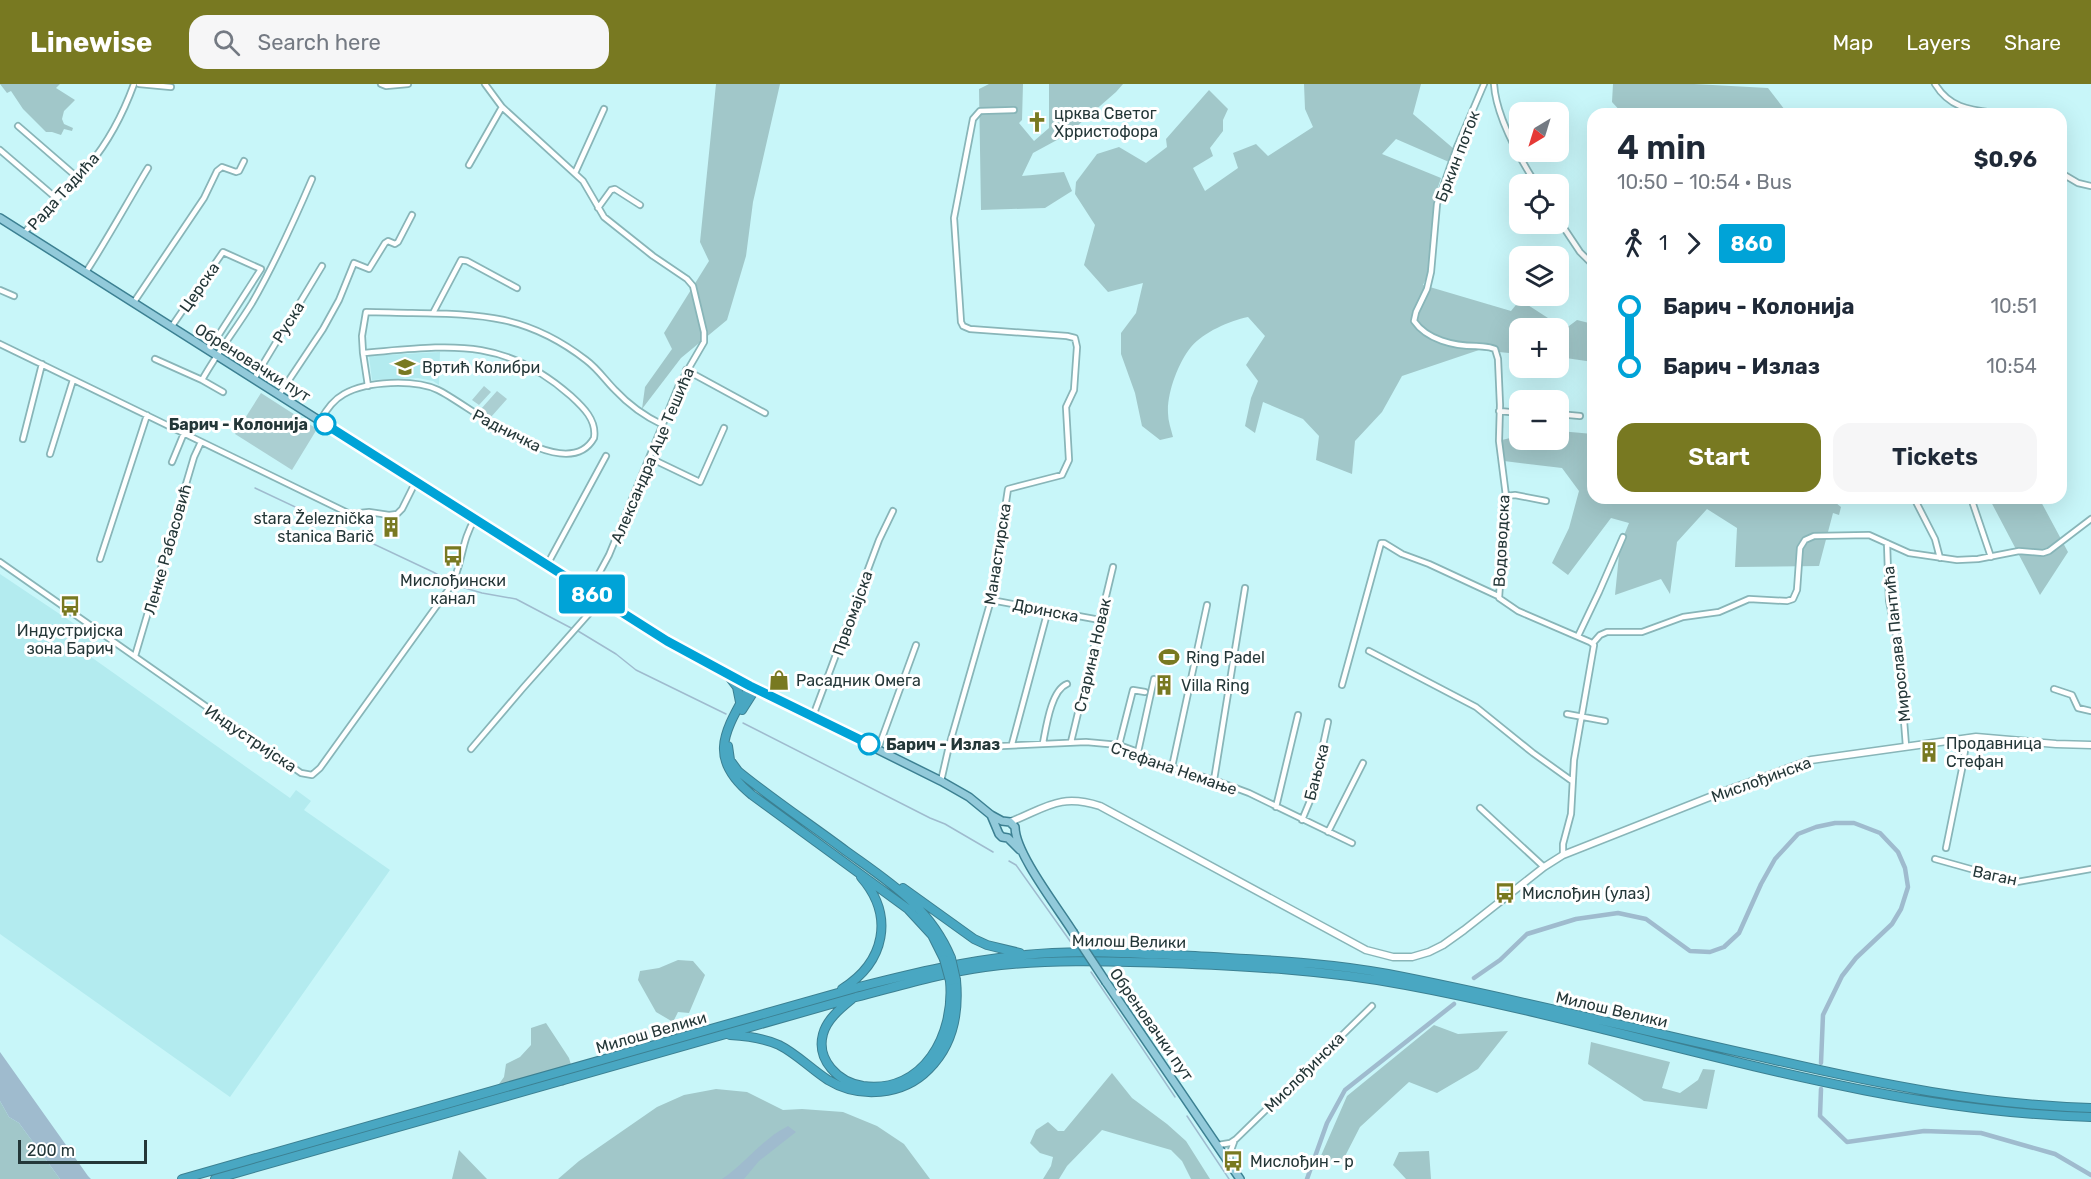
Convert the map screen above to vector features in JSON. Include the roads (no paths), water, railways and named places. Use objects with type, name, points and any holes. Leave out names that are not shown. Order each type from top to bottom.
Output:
[{"type":"highway","points":[[728,674],[738,690],[740,703]]},
{"type":"highway","points":[[753,687],[740,703],[724,743],[724,758],[731,775],[752,795],[889,894],[916,917],[948,958]]},
{"type":"highway","points":[[726,1034],[772,1042],[828,1080],[848,1089],[867,1092],[894,1089],[912,1082],[927,1072],[944,1049],[954,1022],[957,1004],[942,937],[931,920],[904,894],[733,765],[728,754],[728,741],[753,687]]},
{"type":"highway","points":[[834,994],[854,981],[864,971],[874,957],[880,938],[881,915],[875,898],[865,882],[851,867]]},
{"type":"highway","points":[[874,871],[885,875],[974,939],[987,945],[1027,954]]},
{"type":"highway","name":"Милош Велики","points":[[215,1179],[290,1153],[834,994],[946,965],[1027,954],[1179,956],[1368,970],[1559,1010],[1712,1047],[1891,1085],[1985,1100],[2091,1108]]},
{"type":"highway","name":"Милош Велики","points":[[182,1179],[290,1153],[856,997],[951,973],[1020,963],[1060,961],[1200,964],[1318,973],[1405,985],[1898,1096],[1989,1110],[2091,1117]]},
{"type":"highway","points":[[856,997],[837,1012],[826,1026],[823,1034],[823,1053],[831,1070],[844,1080],[862,1086],[894,1083],[913,1074],[930,1059],[936,1050],[942,1039],[949,1014],[953,980]]},
{"type":"main road","name":"Обреновачки пут","points":[[0,218],[667,641],[753,687],[941,781],[969,797],[991,815],[1007,822]]},
{"type":"main road","name":"Мислођинска","points":[[1007,822],[1045,806],[1065,801],[1100,806],[1343,938],[1383,956],[1403,957],[1420,955],[1443,945],[1544,867],[1563,855],[1803,763],[1826,757],[1966,738],[1983,737],[2091,745]]},
{"type":"main road","points":[[1012,834],[1007,822],[1000,824],[998,830],[1000,836],[1012,834],[1030,812]]},
{"type":"main road","name":"Обреновачки пут","points":[[991,815],[998,830]]},
{"type":"main road","name":"Обреновачки пут","points":[[1012,834],[1106,982],[1240,1179]]},
{"type":"street","name":"Рада Тадића","points":[[24,233],[99,153],[125,110],[134,84]]},
{"type":"street","points":[[140,84],[171,87]]},
{"type":"street","points":[[381,84],[386,87],[408,84]]},
{"type":"street","name":"Александра Аце Тешића","points":[[485,84],[502,107],[575,173],[590,191],[604,218],[679,273],[693,286],[704,332],[704,342],[686,370],[609,555],[589,592]]},
{"type":"street","name":"Бркин поток","points":[[1422,300],[1431,272],[1437,204],[1457,147],[1484,84]]},
{"type":"street","name":"Бркин поток","points":[[1494,84],[1509,134],[1531,174]]},
{"type":"street","points":[[1935,84],[1942,94],[1957,106],[1968,108]]},
{"type":"street","points":[[469,165],[502,107]]},
{"type":"street","points":[[575,173],[604,110]]},
{"type":"street","name":"Манастирска","points":[[941,781],[991,600],[1008,489],[1062,475],[1069,460],[1066,407],[1074,390],[1077,347],[1075,338],[970,329],[962,324],[954,218],[973,119],[980,111],[1014,110]]},
{"type":"street","points":[[18,126],[78,178]]},
{"type":"street","points":[[0,150],[56,198]]},
{"type":"street","points":[[134,303],[204,198],[217,171],[222,167],[239,171],[244,161]]},
{"type":"street","points":[[86,272],[112,232],[148,168]]},
{"type":"street","points":[[2067,177],[2078,183],[2091,186]]},
{"type":"street","points":[[202,380],[212,352],[251,304],[268,273],[312,179]]},
{"type":"street","points":[[598,208],[611,190],[615,189],[640,205]]},
{"type":"street","points":[[279,395],[323,329],[339,300],[354,263],[369,269],[385,243],[398,242],[412,215]]},
{"type":"street","points":[[1568,234],[1587,259]]},
{"type":"street","name":"Церска","points":[[172,326],[223,252],[261,269],[212,352]]},
{"type":"street","points":[[433,314],[461,260],[517,288]]},
{"type":"street","name":"Руска","points":[[254,379],[322,266]]},
{"type":"street","points":[[0,290],[14,296]]},
{"type":"street","name":"Водоводска","points":[[1422,300],[1414,321],[1425,333],[1438,339],[1487,346],[1495,349],[1498,359],[1500,451],[1506,496],[1498,596],[1518,611],[1593,643]]},
{"type":"street","points":[[368,386],[362,336],[366,312],[477,315],[508,320],[543,333],[586,359],[602,372],[613,388],[632,406],[663,425]]},
{"type":"street","points":[[0,344],[350,514],[369,512],[397,514],[402,509],[416,481]]},
{"type":"street","name":"Радничка","points":[[320,420],[329,406],[351,390],[368,386],[407,384],[427,386],[439,391],[506,433],[551,451],[580,451],[593,441],[595,435],[592,420],[582,406],[555,382],[530,367],[498,353],[449,346],[363,352]]},
{"type":"street","points":[[155,359],[223,392]]},
{"type":"street","points":[[23,439],[42,364]]},
{"type":"street","points":[[686,370],[765,413]]},
{"type":"street","points":[[50,454],[73,380]]},
{"type":"street","points":[[1500,411],[1509,411]]},
{"type":"street","points":[[1569,415],[1581,416]]},
{"type":"street","points":[[100,559],[147,416]]},
{"type":"street","points":[[650,458],[700,482],[724,428]]},
{"type":"street","points":[[172,462],[184,433]]},
{"type":"street","name":"Ленке Рабасовић","points":[[135,656],[194,457],[201,442]]},
{"type":"street","points":[[547,566],[606,456]]},
{"type":"street","points":[[1506,496],[1515,495],[1546,501]]},
{"type":"street","points":[[1917,504],[1935,539],[1940,558]]},
{"type":"street","points":[[1973,504],[1991,556]]},
{"type":"street","name":"Првомајска","points":[[813,716],[879,540],[893,511]]},
{"type":"street","name":"Индустријска","points":[[0,562],[291,766],[312,775],[320,768],[451,586],[466,536],[475,519]]},
{"type":"street","points":[[1563,855],[1593,643],[1600,635],[1607,632],[1634,634],[1683,617],[1719,612],[1747,599],[1788,601],[1793,599],[1797,590],[1800,548],[1808,538],[1864,535],[1909,553],[1940,558],[1978,559],[2019,551],[2043,553],[2049,551],[2091,519]]},
{"type":"street","points":[[1578,636],[1623,537]]},
{"type":"street","points":[[1342,685],[1381,543],[1498,596]]},
{"type":"street","name":"Мирослава Пантића","points":[[1887,543],[1889,601],[1898,645],[1906,746]]},
{"type":"street","name":"Старина Новак","points":[[1071,742],[1113,567]]},
{"type":"street","points":[[1214,780],[1245,588]]},
{"type":"street","points":[[471,749],[601,600]]},
{"type":"street","name":"Дринска","points":[[991,600],[1100,620]]},
{"type":"street","points":[[1172,767],[1207,605]]},
{"type":"street","points":[[1012,744],[1048,610]]},
{"type":"street","points":[[878,749],[916,645]]},
{"type":"street","points":[[1369,651],[1476,707],[1572,781]]},
{"type":"street","points":[[1138,752],[1154,679]]},
{"type":"street","points":[[1042,743],[1054,697],[1066,684]]},
{"type":"street","points":[[2054,688],[2072,695],[2078,708],[2091,711]]},
{"type":"street","points":[[1119,745],[1133,690],[1145,692]]},
{"type":"street","points":[[1567,714],[1605,722]]},
{"type":"street","points":[[1276,807],[1298,715]]},
{"type":"street","name":"Бањска","points":[[1302,820],[1312,796],[1328,722]]},
{"type":"street","points":[[1946,848],[1966,738]]},
{"type":"street","name":"Стефана Немање","points":[[949,746],[981,747],[1071,742],[1119,745],[1138,752],[1143,758],[1249,793],[1352,843]]},
{"type":"street","points":[[1328,832],[1363,763]]},
{"type":"street","points":[[1480,808],[1544,867]]},
{"type":"street","name":"Ваган","points":[[1935,859],[2017,882],[2091,868]]},
{"type":"street","name":"Мислођинска","points":[[1218,1145],[1230,1143],[1236,1139],[1372,1006]]},
{"type":"street","points":[[1230,1163],[1230,1150],[1236,1139]]},
{"type":"waterway","points":[[255,488],[458,586],[516,599],[573,629]]},
{"type":"waterway","points":[[578,631],[616,654],[636,670],[726,714]]},
{"type":"waterway","points":[[743,723],[945,824],[993,852]]},
{"type":"waterway","points":[[1474,978],[1500,960],[1527,934],[1576,919],[1618,913],[1646,919],[1690,951],[1710,952],[1724,947],[1739,933],[1775,859],[1798,834],[1835,823],[1854,823],[1880,833],[1898,852],[1905,868],[1908,887],[1901,909],[1892,924],[1856,958],[1842,976],[1823,1015],[1821,1063]]},
{"type":"waterway","points":[[1009,861],[1016,865],[1075,948]]},
{"type":"waterway","points":[[1091,972],[1175,1097]]},
{"type":"waterway","points":[[1307,1179],[1327,1123],[1345,1090],[1454,1004]]},
{"type":"waterway","points":[[1821,1089],[1820,1116],[1847,1142],[1924,1131],[1981,1133],[2055,1154],[2091,1175]]},
{"type":"waterway","points":[[1187,1116],[1229,1179]]},
{"type":"place","name":"црква Светог Хрристофора","points":[[1037,122]]},
{"type":"place","name":"Вртић Колибри","points":[[405,367]]},
{"type":"place","name":"Барич - Колонија","points":[[325,424]]},
{"type":"place","name":"stara Železnička stanica Barič","points":[[391,527]]},
{"type":"place","name":"Мислођински канал","points":[[453,556]]},
{"type":"place","name":"Индустријска зона Барич","points":[[70,606]]},
{"type":"place","name":"Ring Padel","points":[[1169,657]]},
{"type":"place","name":"Расадник Омега","points":[[779,680]]},
{"type":"place","name":"Villa Ring","points":[[1164,685]]},
{"type":"place","name":"Барич - Излаз","points":[[869,744]]},
{"type":"place","name":"Продавница Стефан","points":[[1929,752]]},
{"type":"place","name":"Мислођин (улаз)","points":[[1505,893]]},
{"type":"place","name":"Мислођин - р","points":[[1233,1161]]}]
